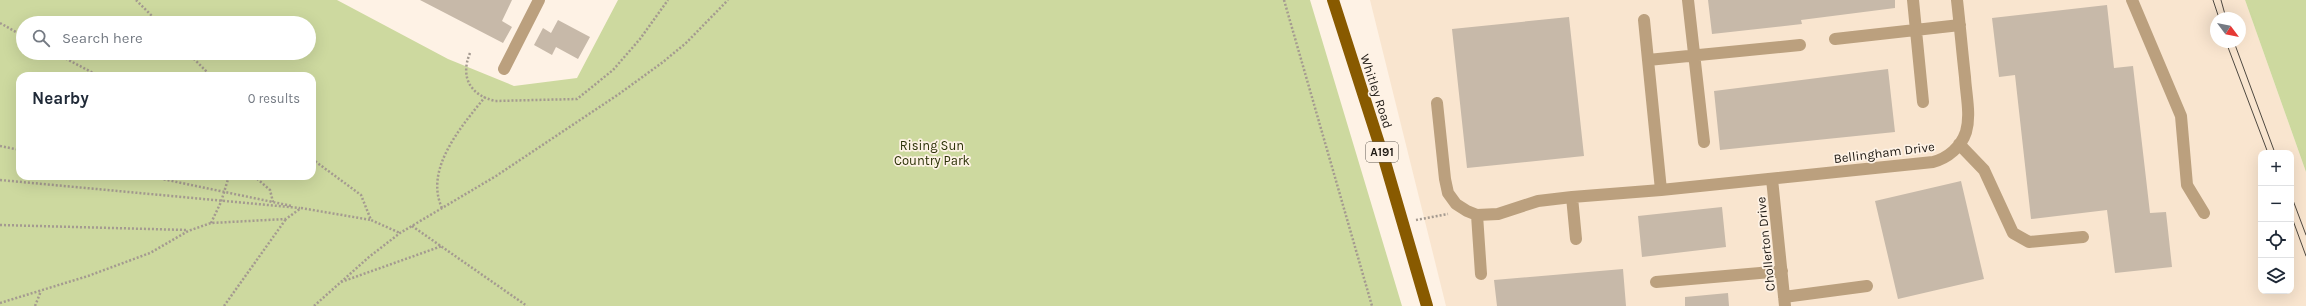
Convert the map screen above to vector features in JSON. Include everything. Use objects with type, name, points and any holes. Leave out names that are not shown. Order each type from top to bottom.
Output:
[{"type":"main road","name":"Whitley Road","points":[[1333,0],[1385,162],[1427,306]]},
{"type":"street","points":[[504,68],[539,0]]},
{"type":"street","points":[[1688,0],[1704,142]]},
{"type":"street","points":[[1913,0],[1923,102]]},
{"type":"street","name":"Bellingham Drive","points":[[1472,213],[1498,214],[1538,201],[1572,197],[1661,190],[1933,162],[1947,156],[1959,144],[1965,134],[1968,117],[1957,0]]},
{"type":"street","points":[[2132,0],[2181,116],[2187,185],[2204,213]]},
{"type":"street","points":[[1644,20],[1661,190]]},
{"type":"street","points":[[1835,39],[1960,25]]},
{"type":"street","points":[[1648,60],[1800,45]]},
{"type":"street","points":[[1437,104],[1444,179],[1448,193],[1456,204],[1472,213],[1481,274]]},
{"type":"street","points":[[1959,144],[1984,170],[2013,233],[2029,242],[2083,237]]},
{"type":"street","name":"Chollerton Drive","points":[[1772,179],[1785,301]]},
{"type":"street","points":[[1572,197],[1576,239]]},
{"type":"street","points":[[1656,282],[1782,271]]},
{"type":"street","points":[[1785,301],[1868,286]]},
{"type":"path","points":[[136,0],[152,16]]},
{"type":"path","points":[[470,54],[465,69],[467,80],[475,91],[484,97],[507,101],[577,99],[611,73],[640,39],[668,0]]},
{"type":"path","points":[[314,306],[339,283],[400,233],[496,176],[619,94],[664,62],[697,32],[728,0]]},
{"type":"path","points":[[1284,0],[1372,306]]},
{"type":"path","points":[[0,23],[16,32]]},
{"type":"path","points":[[68,60],[91,72]]},
{"type":"path","points":[[195,60],[207,72]]},
{"type":"path","points":[[442,208],[436,183],[440,165],[459,132],[484,97]]},
{"type":"path","points":[[0,146],[16,149]]},
{"type":"path","points":[[316,162],[361,195],[371,220]]},
{"type":"path","points":[[0,180],[221,202],[301,208]]},
{"type":"path","points":[[167,180],[301,208],[371,220],[400,233]]},
{"type":"path","points":[[211,223],[221,202],[228,180]]},
{"type":"path","points":[[259,180],[270,190],[273,202]]},
{"type":"path","points":[[224,306],[286,219],[301,208]]},
{"type":"path","points":[[1413,221],[1472,213]]},
{"type":"path","points":[[0,303],[88,276],[150,253],[188,230],[211,223],[286,219]]},
{"type":"path","points":[[0,225],[188,230]]},
{"type":"path","points":[[412,226],[443,246],[527,306]]},
{"type":"path","points":[[339,283],[443,246]]},
{"type":"path","points":[[36,306],[41,291]]},
{"type":"shaded area","points":[[1370,0],[2245,0],[2306,172],[2306,306],[1446,306]]},
{"type":"green space","name":"Rising Sun Country Park","points":[[0,0],[337,0],[448,59],[514,86],[577,78],[618,0],[1310,0],[1402,306],[0,306]]},
{"type":"green space","points":[[2245,0],[2306,0],[2306,172]]},
{"type":"building","points":[[420,0],[512,0],[502,21],[512,27],[503,43]]},
{"type":"building","points":[[1708,0],[1895,0],[1895,8],[1801,20],[1802,24],[1712,34]]},
{"type":"building","points":[[2107,5],[2114,68],[2133,66],[2150,213],[2166,212],[2172,267],[2115,273],[2107,210],[2031,219],[2015,75],[1999,77],[1992,18]]},
{"type":"building","points":[[1569,17],[1584,156],[1467,168],[1452,29]]},
{"type":"building","points":[[558,20],[590,37],[578,59],[556,47],[552,55],[534,45],[543,28],[551,33]]},
{"type":"building","points":[[1888,69],[1895,132],[1720,150],[1714,91]]},
{"type":"building","points":[[1961,181],[1984,279],[1898,299],[1875,201]]},
{"type":"building","points":[[1722,207],[1726,247],[1642,257],[1638,216]]},
{"type":"building","points":[[1623,269],[1626,306],[1497,306],[1494,280]]},
{"type":"building","points":[[1728,293],[1729,306],[1685,306],[1685,297]]},
{"type":"tram line","points":[[2213,0],[2217,12]]},
{"type":"tram line","points":[[2221,0],[2224,12]]},
{"type":"tram line","points":[[2228,48],[2267,150]]},
{"type":"tram line","points":[[2236,48],[2274,150]]},
{"type":"tram line","points":[[2294,203],[2306,235]]},
{"type":"tram line","points":[[2294,222],[2306,256]]}]
